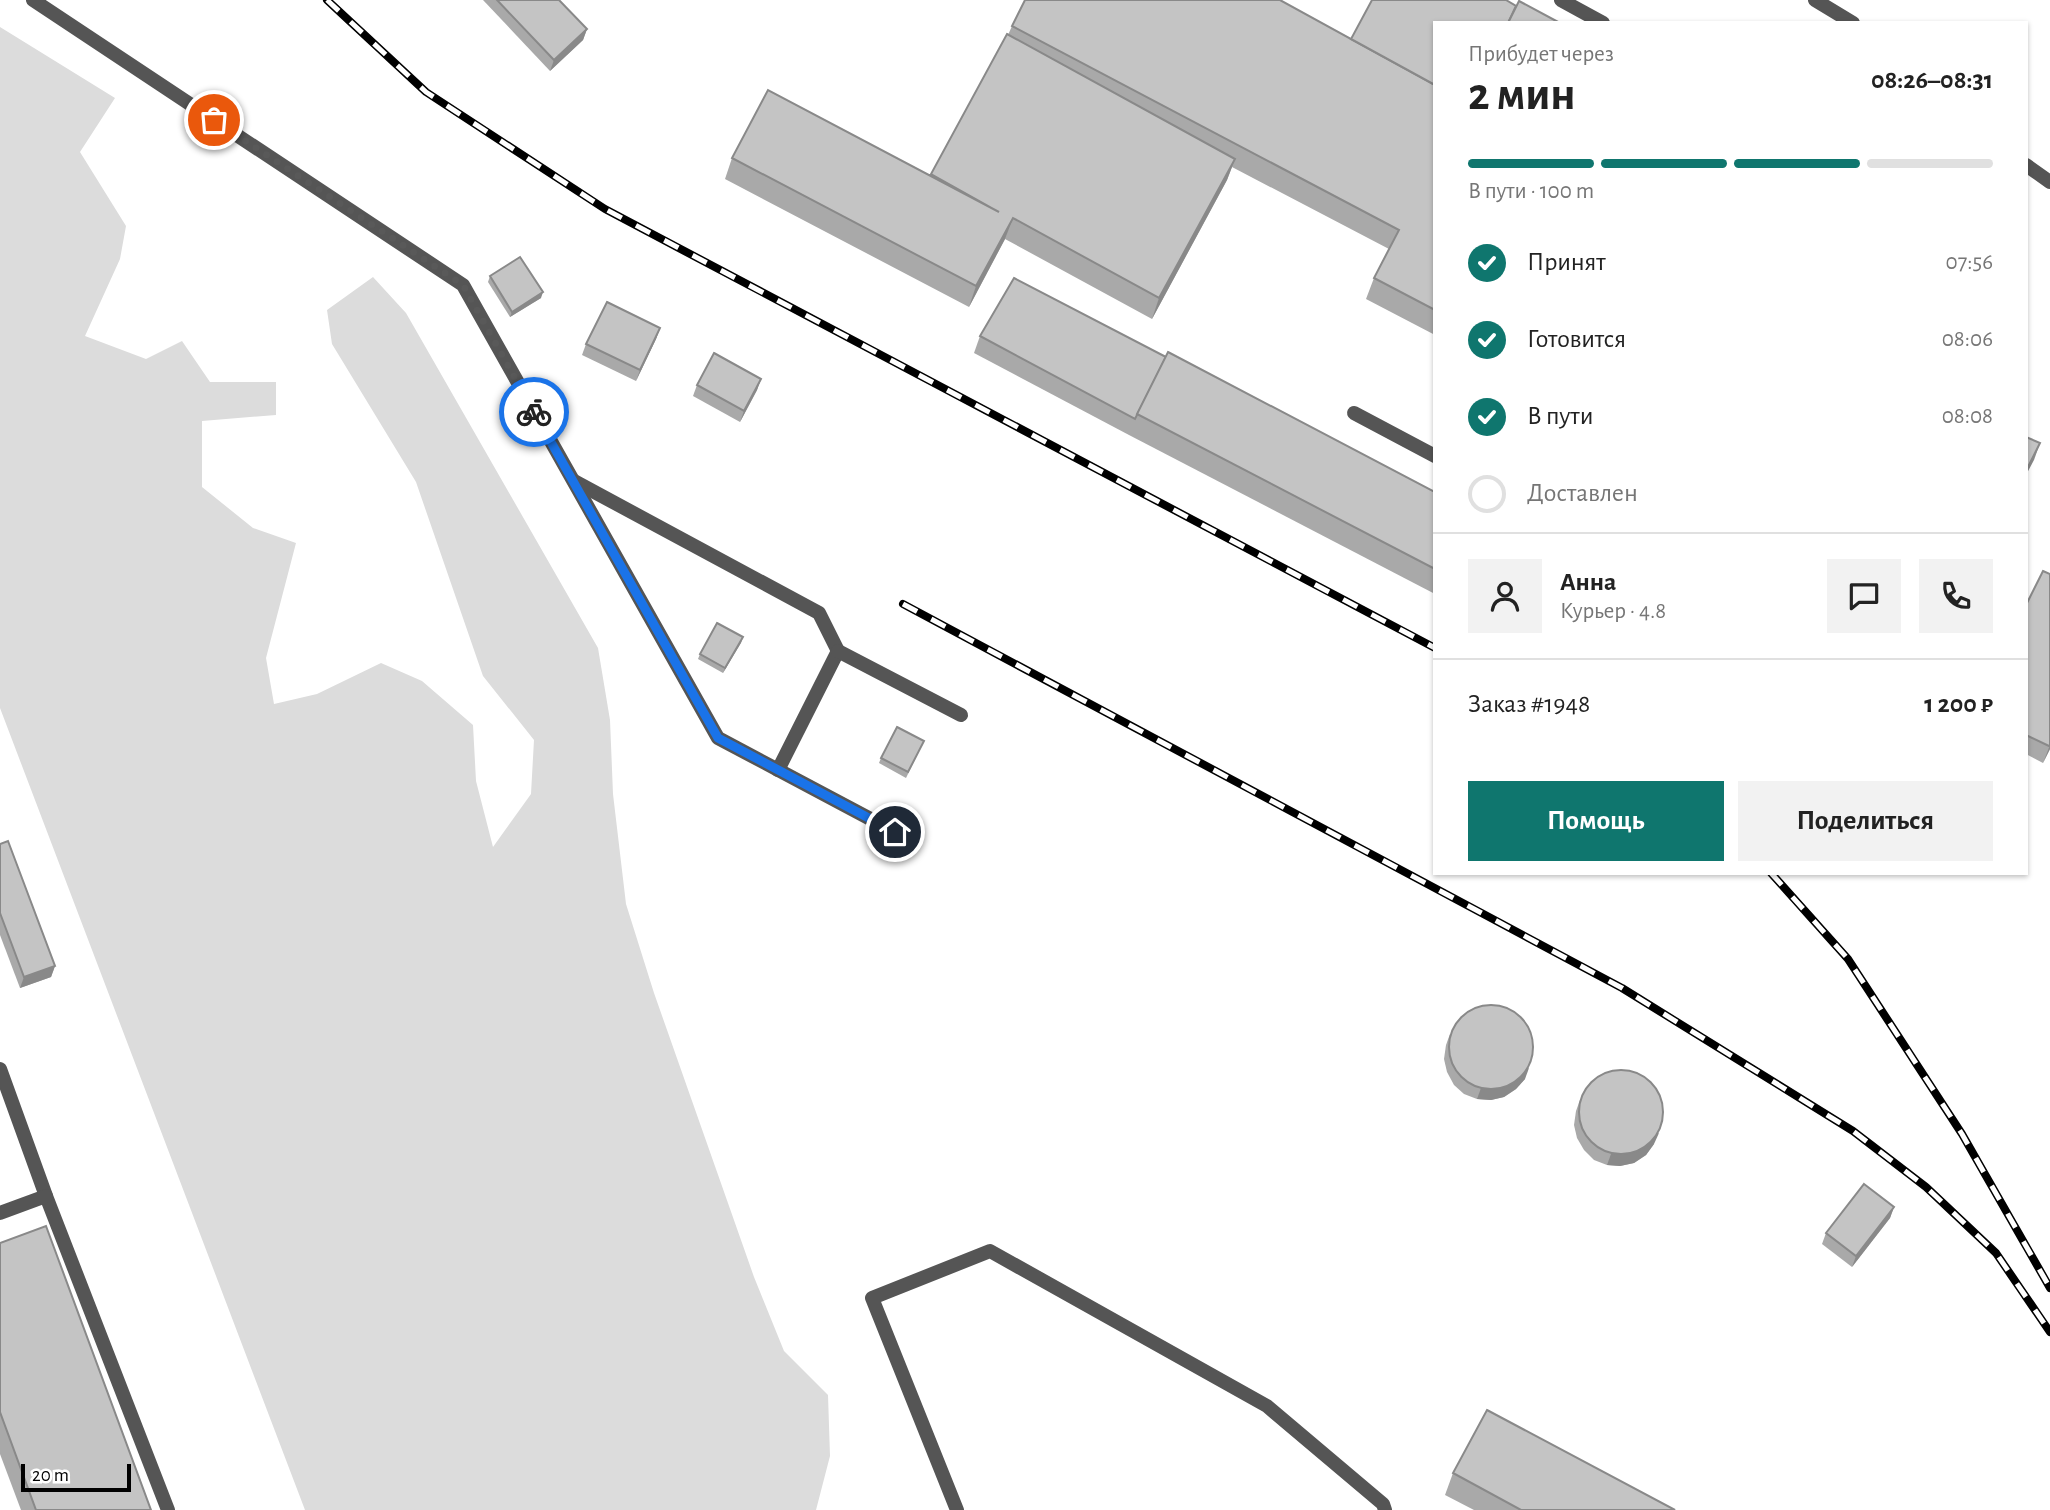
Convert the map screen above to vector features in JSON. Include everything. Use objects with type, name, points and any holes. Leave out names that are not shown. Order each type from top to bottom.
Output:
[{"type":"lane","points":[[33,0],[463,285],[718,738],[895,832]]},
{"type":"lane","points":[[1561,0],[1599,21]]},
{"type":"lane","points":[[1815,0],[1850,21]]},
{"type":"lane","points":[[2028,166],[2050,182]]},
{"type":"lane","points":[[1354,412],[1433,455]]},
{"type":"lane","points":[[573,480],[818,614],[838,651],[961,715]]},
{"type":"lane","points":[[778,770],[838,651]]},
{"type":"lane","points":[[0,1069],[46,1196],[168,1510]]},
{"type":"lane","points":[[0,1213],[46,1196]]},
{"type":"lane","points":[[957,1510],[872,1298],[990,1251],[1267,1406],[1383,1504],[1385,1510]]},
{"type":"shaded area","points":[[0,27],[115,98],[80,152],[126,226],[120,259],[85,336],[146,359],[182,341],[210,382],[276,382],[276,415],[202,421],[202,487],[253,528],[296,543],[266,658],[274,704],[317,694],[381,663],[422,681],[473,725],[476,781],[493,847],[531,794],[534,740],[483,676],[416,482],[332,344],[327,310],[373,277],[406,313],[598,648],[610,720],[613,794],[626,904],[654,993],[754,1277],[784,1351],[828,1395],[830,1456],[816,1510],[305,1510],[0,708]]},
{"type":"building","points":[[497,0],[559,0],[587,29],[554,60]]},
{"type":"building","points":[[1025,0],[1280,0],[1433,84],[1433,309],[1374,278],[1399,230],[1012,26]]},
{"type":"building","points":[[1372,0],[1506,0],[1516,6],[1509,21],[1433,21],[1433,84],[1351,39]]},
{"type":"building","points":[[1519,1],[1556,21],[1509,21]]},
{"type":"building","points":[[1007,34],[1235,159],[1159,298],[1013,218],[976,286],[732,158],[768,90],[999,212],[931,174]]},
{"type":"building","points":[[520,257],[543,292],[512,312],[490,276]]},
{"type":"building","points":[[1014,278],[1166,357],[1135,419],[980,336]]},
{"type":"building","points":[[607,302],[660,328],[640,370],[586,344]]},
{"type":"building","points":[[1168,352],[1433,491],[1433,568],[1137,414]]},
{"type":"building","points":[[714,353],[761,379],[744,411],[697,385]]},
{"type":"building","points":[[2028,438],[2040,443],[2028,467]]},
{"type":"building","points":[[2043,571],[2050,574],[2049,746],[2028,736],[2028,601]]},
{"type":"building","points":[[717,623],[743,637],[725,668],[700,654]]},
{"type":"building","points":[[897,727],[924,741],[908,772],[881,758]]},
{"type":"building","points":[[8,841],[55,966],[24,977],[0,913],[0,844]]},
{"type":"building","points":[[1483,1005],[1499,1005],[1515,1012],[1526,1023],[1533,1039],[1530,1063],[1521,1077],[1499,1089],[1483,1089],[1467,1082],[1456,1071],[1449,1055],[1449,1039],[1456,1023],[1467,1012]]},
{"type":"building","points":[[1613,1070],[1629,1070],[1645,1077],[1656,1088],[1663,1104],[1660,1128],[1651,1142],[1629,1154],[1613,1154],[1597,1147],[1586,1136],[1579,1120],[1579,1104],[1586,1088],[1597,1077]]},
{"type":"building","points":[[1864,1184],[1894,1207],[1856,1256],[1826,1233]]},
{"type":"building","points":[[46,1226],[151,1510],[36,1510],[0,1412],[0,1243]]},
{"type":"building","points":[[1487,1410],[1675,1510],[1521,1510],[1453,1473]]},
{"type":"railway","points":[[327,0],[426,92],[605,209],[1433,647]]},
{"type":"railway","points":[[903,604],[1622,988],[1853,1131],[1926,1187],[1996,1253],[2050,1332]]},
{"type":"railway","points":[[1773,875],[1848,959],[1962,1134],[2050,1288]]},
{"type":"way so far","points":[[214,120],[463,285],[534,412]]},
{"type":"route","points":[[534,412],[718,738],[895,832]]}]
